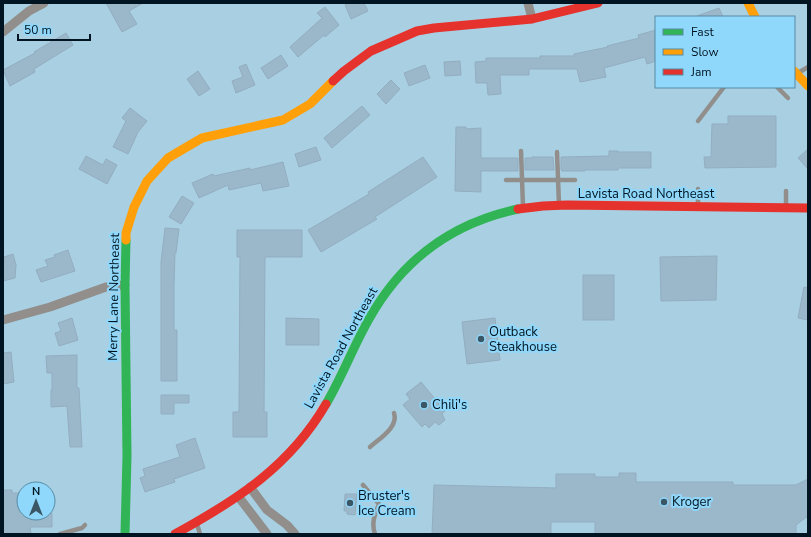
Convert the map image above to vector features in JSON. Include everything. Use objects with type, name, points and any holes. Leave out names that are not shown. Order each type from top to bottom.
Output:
[{"type":"street","points":[[3,32],[27,7],[44,3]]},
{"type":"street","points":[[528,3],[532,19]]},
{"type":"street","name":"Merry Lane Northeast","points":[[125,534],[127,456],[124,285],[126,233],[134,207],[147,181],[168,158],[202,138],[283,120],[310,104],[344,71],[371,50],[417,31],[434,28],[532,19],[598,3]]},
{"type":"street","points":[[748,3],[754,16]]},
{"type":"street","points":[[795,73],[808,86]]},
{"type":"street","name":"Lavista Road Northeast","points":[[175,534],[196,523],[238,496],[286,457],[310,430],[332,395],[366,325],[385,292],[414,259],[437,241],[466,225],[486,217],[508,211],[523,208],[559,206],[808,208]]},
{"type":"street","points":[[3,320],[50,307],[106,287],[124,285]]},
{"type":"street","points":[[250,487],[267,510],[287,525],[295,534]]},
{"type":"street","points":[[238,496],[267,534]]},
{"type":"lane","points":[[795,73],[808,67]]},
{"type":"lane","points":[[698,121],[723,88]]},
{"type":"lane","points":[[778,88],[788,98]]},
{"type":"lane","points":[[521,151],[523,208]]},
{"type":"lane","points":[[557,152],[559,206]]},
{"type":"lane","points":[[506,180],[575,180]]},
{"type":"lane","points":[[698,189],[698,207]]},
{"type":"lane","points":[[786,191],[786,208]]},
{"type":"lane","points":[[370,447],[392,426],[395,421],[394,413]]},
{"type":"lane","points":[[364,485],[379,504],[373,518],[373,530],[375,534]]},
{"type":"lane","points":[[196,523],[200,534]]},
{"type":"lane","points":[[60,534],[82,528],[85,525]]},
{"type":"building","points":[[106,3],[143,3],[129,11],[137,24],[122,32]]},
{"type":"building","points":[[350,3],[364,3],[368,11],[351,19],[345,5]]},
{"type":"building","points":[[325,7],[339,25],[325,37],[324,35],[298,57],[290,47],[322,18],[317,13]]},
{"type":"building","points":[[719,8],[723,16],[697,16]]},
{"type":"building","points":[[655,30],[655,61],[647,64],[645,57],[604,68],[606,77],[580,82],[577,69],[529,69],[529,75],[500,75],[501,94],[488,95],[487,83],[476,83],[475,62],[486,61],[486,58],[540,58],[540,56],[574,56],[574,54],[608,47],[607,46],[639,38],[638,35]]},
{"type":"building","points":[[66,33],[73,45],[34,69],[35,72],[10,86],[3,70],[35,53],[34,52]]},
{"type":"building","points":[[281,55],[288,66],[268,79],[261,68]]},
{"type":"building","points":[[460,61],[461,75],[445,76],[444,62]]},
{"type":"building","points":[[246,64],[255,85],[236,93],[232,81],[243,77],[239,67]]},
{"type":"building","points":[[425,65],[430,78],[409,86],[404,73]]},
{"type":"building","points":[[198,71],[210,89],[199,96],[187,79]]},
{"type":"building","points":[[391,80],[400,89],[386,104],[377,94]]},
{"type":"building","points":[[362,106],[370,115],[332,148],[324,138]]},
{"type":"building","points":[[130,108],[147,121],[138,132],[128,154],[113,147],[126,121],[122,118]]},
{"type":"building","points":[[728,116],[776,116],[776,167],[705,168],[704,157],[711,157],[712,124],[728,124]]},
{"type":"building","points":[[456,127],[466,127],[466,129],[481,128],[481,158],[518,158],[518,171],[481,171],[481,192],[455,191]]},
{"type":"building","points":[[316,147],[321,160],[299,167],[295,154]]},
{"type":"building","points":[[808,149],[808,169],[798,158]]},
{"type":"building","points":[[609,151],[651,152],[651,168],[618,168],[618,170],[585,171],[561,170],[561,157],[609,156]]},
{"type":"building","points":[[86,156],[103,165],[106,159],[117,165],[107,184],[79,169]]},
{"type":"building","points":[[423,157],[437,177],[375,217],[377,219],[321,252],[308,230],[369,194],[368,192]]},
{"type":"building","points":[[553,157],[554,170],[525,170],[525,158]]},
{"type":"building","points":[[283,162],[289,186],[263,191],[261,183],[229,190],[228,185],[199,198],[192,183],[213,174],[214,176],[250,168],[250,170]]},
{"type":"building","points":[[182,196],[194,203],[181,224],[169,217]]},
{"type":"building","points":[[165,228],[179,229],[175,253],[174,285],[174,330],[177,330],[177,381],[161,381],[161,262]]},
{"type":"building","points":[[237,230],[302,230],[302,257],[265,257],[264,412],[267,412],[267,437],[233,437],[233,412],[239,412],[240,257],[237,257]]},
{"type":"building","points":[[68,250],[75,271],[41,282],[36,270],[48,266],[45,260],[55,257],[54,255]]},
{"type":"building","points":[[13,254],[16,265],[15,278],[3,281],[4,257]]},
{"type":"building","points":[[717,256],[716,300],[661,301],[660,257]]},
{"type":"building","points":[[583,275],[614,275],[614,320],[583,320]]},
{"type":"building","points":[[804,287],[808,288],[808,320],[798,318]]},
{"type":"building","points":[[72,318],[78,340],[59,346],[55,333],[61,331],[58,323]]},
{"type":"building","points":[[286,318],[319,319],[319,345],[286,345]]},
{"type":"building","points":[[495,318],[500,360],[467,364],[462,322]]},
{"type":"building","points":[[11,352],[14,382],[3,384],[3,353]]},
{"type":"building","points":[[77,355],[77,388],[79,388],[82,447],[70,447],[67,406],[51,407],[52,373],[47,373],[46,356]]},
{"type":"building","points":[[421,382],[445,411],[442,414],[445,420],[439,425],[435,422],[429,428],[425,424],[422,427],[403,405],[410,399],[406,394]]},
{"type":"building","points":[[161,395],[189,395],[189,403],[174,403],[174,414],[161,414]]},
{"type":"building","points":[[195,438],[205,468],[174,479],[175,482],[145,492],[140,478],[145,476],[143,469],[180,457],[176,445]]},
{"type":"building","points":[[619,473],[636,473],[636,482],[733,482],[733,485],[796,485],[808,479],[808,516],[796,525],[796,534],[595,534],[595,522],[551,522],[551,534],[432,534],[434,485],[556,488],[556,474],[595,474],[595,477],[619,477]]},
{"type":"building","points":[[3,490],[12,490],[12,493],[16,493],[16,521],[52,521],[52,527],[30,527],[31,534],[3,534]]},
{"type":"building","name":"Bruster's Ice Cream","points":[[345,494],[357,494],[355,515],[347,514],[347,511],[344,511]]},
{"type":"traffic: fast","points":[[326,404],[369,319],[382,298],[413,262],[431,247],[451,234],[494,215],[518,209]]},
{"type":"traffic: fast","points":[[125,534],[127,456],[125,285],[126,240]]},
{"type":"traffic: slow","points":[[748,3],[754,16]]},
{"type":"traffic: slow","points":[[795,72],[808,86]]},
{"type":"traffic: slow","points":[[126,240],[126,233],[134,207],[147,181],[168,158],[202,138],[283,120],[310,104],[333,81]]},
{"type":"traffic: jam","points":[[333,81],[371,51],[417,31],[434,28],[532,19],[598,3]]},
{"type":"traffic: jam","points":[[518,209],[567,205],[808,208]]},
{"type":"traffic: jam","points":[[175,534],[220,508],[260,480],[296,446],[312,426],[326,404]]},
{"type":"place","name":"Outback Steakhouse","points":[[481,339]]},
{"type":"place","name":"Chili's","points":[[424,405]]},
{"type":"place","name":"Kroger","points":[[664,502]]},
{"type":"place","name":"Bruster's Ice Cream","points":[[350,503]]}]
